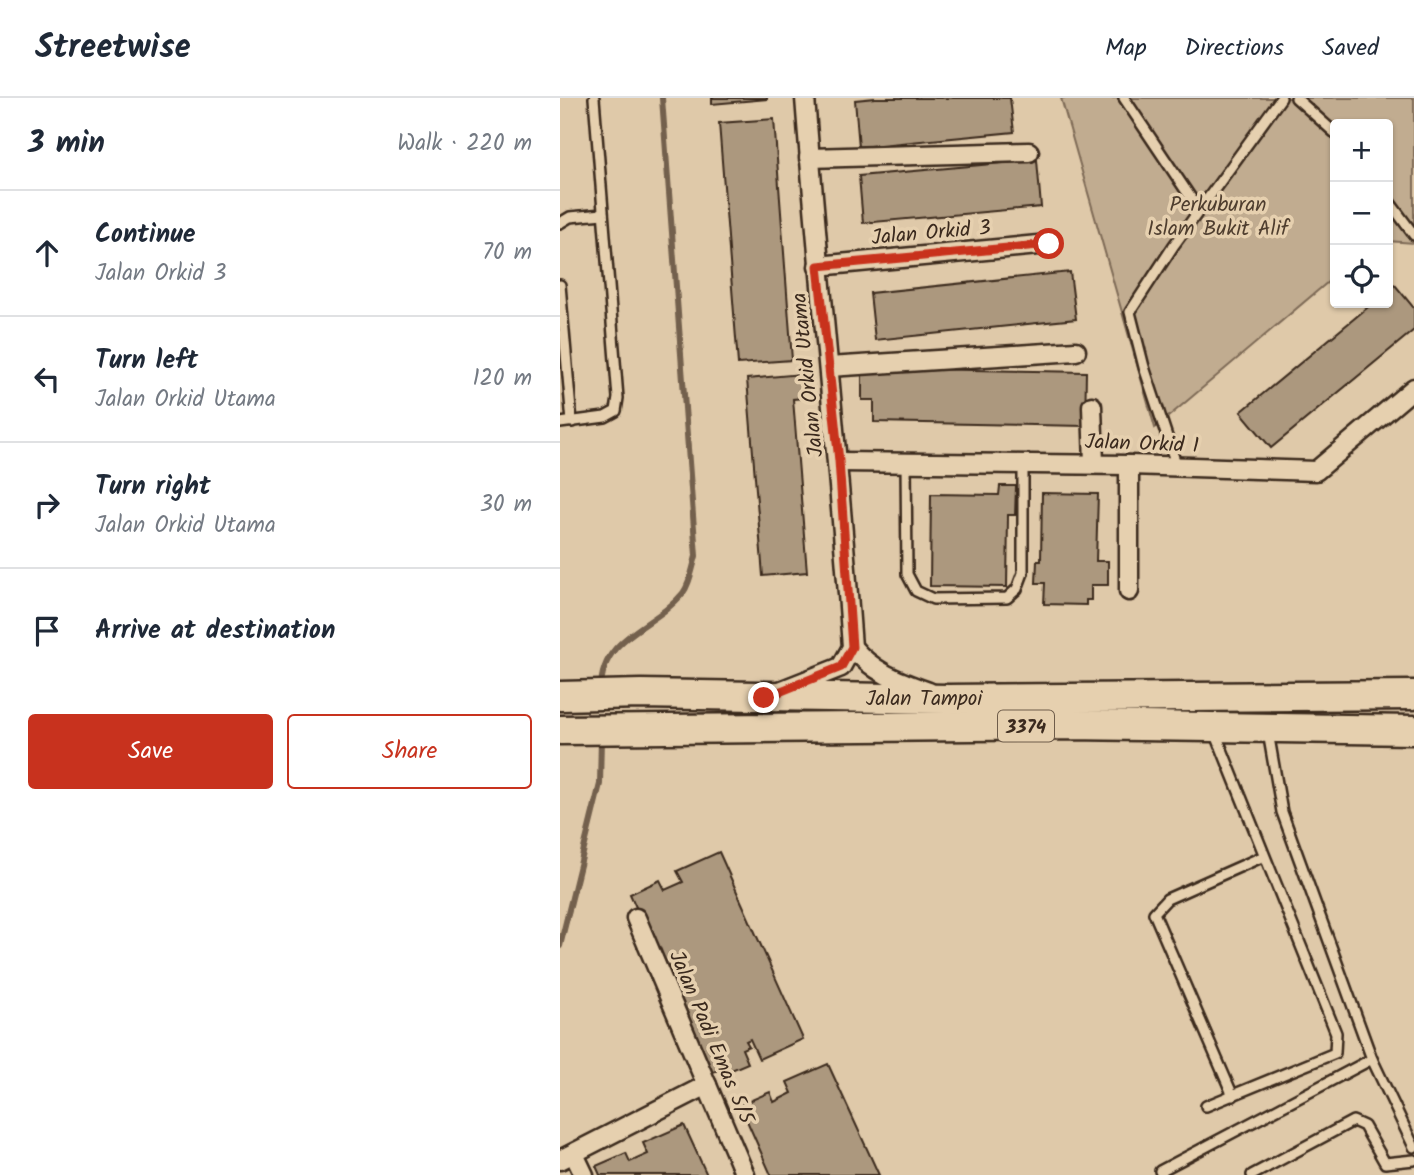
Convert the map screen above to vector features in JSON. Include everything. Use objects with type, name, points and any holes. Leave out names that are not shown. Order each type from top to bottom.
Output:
[{"type":"main road","name":"Jalan Tampoi","points":[[560,696],[641,694],[948,699],[1414,695]]},
{"type":"main road","name":"Jalan Tampoi","points":[[560,730],[1267,727],[1414,730]]},
{"type":"street","name":"Jalan Orkid Utama","points":[[805,98],[818,266],[839,461],[852,647]]},
{"type":"street","points":[[809,158],[1029,152]]},
{"type":"street","name":"Jalan Orkid 3","points":[[818,266],[1049,244]]},
{"type":"street","points":[[829,367],[1076,351]]},
{"type":"street","name":"Jalan Orkid 1","points":[[839,461],[1094,464],[1316,471],[1414,388]]},
{"type":"street","points":[[1092,406],[1094,464]]},
{"type":"street","points":[[1129,465],[1129,591]]},
{"type":"street","points":[[764,698],[841,667],[852,647],[868,666],[889,678],[948,699]]},
{"type":"street","name":"Jalan Padi Emas 5/5","points":[[636,918],[745,1175]]},
{"type":"street","points":[[584,1175],[567,1157],[707,1085]]},
{"type":"lane","points":[[560,423],[605,417],[616,411],[616,344],[594,98]]},
{"type":"lane","points":[[1124,98],[1199,210]]},
{"type":"lane","points":[[1177,467],[1144,367],[1130,312],[1199,210],[1281,98]]},
{"type":"lane","points":[[1296,98],[1330,129]]},
{"type":"lane","points":[[1393,207],[1414,235]]},
{"type":"lane","points":[[560,223],[570,218],[603,214]]},
{"type":"lane","points":[[560,285],[572,422]]},
{"type":"lane","points":[[906,462],[907,574],[916,591],[933,599],[1007,598],[1017,590],[1023,573],[1023,464]]},
{"type":"lane","points":[[1206,1106],[1335,1053],[1336,1033],[1213,727]]},
{"type":"lane","points":[[1267,727],[1282,812],[1372,1059],[1414,1147]]},
{"type":"lane","points":[[1233,1096],[1154,913],[1167,899],[1264,856]]},
{"type":"lane","points":[[1158,1174],[1372,1059]]},
{"type":"lane","points":[[1252,1175],[1353,1121],[1364,1126],[1385,1163],[1414,1160]]},
{"type":"green space","name":"Perkuburan Islam Bukit Alif","points":[[1061,98],[1414,98],[1414,243],[1393,241],[1393,119],[1330,119],[1330,280],[1155,428]]},
{"type":"building","points":[[712,98],[767,98],[767,99],[712,104]]},
{"type":"building","points":[[1010,98],[1014,132],[859,147],[855,100]]},
{"type":"building","points":[[774,119],[792,360],[738,364],[719,123]]},
{"type":"building","points":[[1037,160],[1041,207],[863,223],[859,176]]},
{"type":"building","points":[[1070,272],[1076,319],[875,340],[870,293]]},
{"type":"building","points":[[1395,285],[1414,308],[1414,330],[1271,448],[1241,412],[1367,308],[1393,308]]},
{"type":"building","points":[[862,368],[1086,372],[1085,426],[874,422],[874,400],[862,400]]},
{"type":"building","points":[[802,374],[804,398],[793,399],[807,572],[763,576],[747,379]]},
{"type":"building","points":[[1000,486],[1016,486],[1015,515],[1008,515],[1007,587],[930,586],[931,494],[999,495]]},
{"type":"building","points":[[1042,493],[1098,494],[1096,561],[1108,561],[1108,585],[1091,585],[1091,600],[1086,600],[1086,605],[1044,604],[1045,583],[1036,583],[1037,561],[1041,561]]},
{"type":"building","points":[[719,852],[803,1039],[759,1059],[750,1039],[746,1041],[749,1046],[742,1049],[748,1063],[722,1074],[720,1069],[711,1073],[630,894],[660,880],[665,890],[683,882],[677,871]]},
{"type":"building","points":[[828,1064],[879,1175],[771,1175],[740,1105],[770,1092],[774,1102],[792,1093],[787,1082]]},
{"type":"building","points":[[684,1125],[707,1175],[600,1175],[596,1166],[626,1153],[630,1162],[648,1154],[643,1143]]},
{"type":"waterway","points":[[601,689],[603,671],[610,656],[620,644],[683,593],[696,556],[662,98]]},
{"type":"waterway","points":[[560,946],[600,784],[601,738]]},
{"type":"route","points":[[764,698],[841,667],[852,647],[839,461],[818,266],[1049,244]]}]
